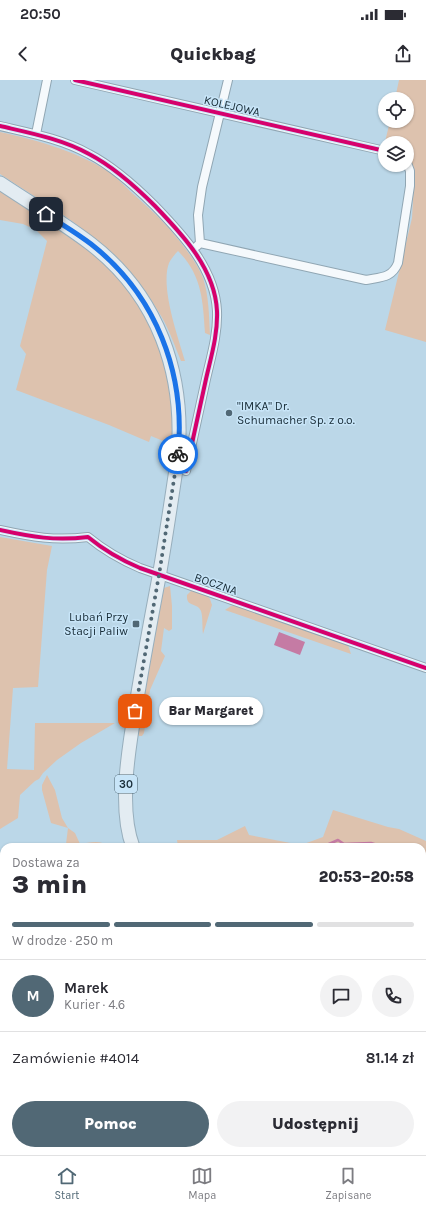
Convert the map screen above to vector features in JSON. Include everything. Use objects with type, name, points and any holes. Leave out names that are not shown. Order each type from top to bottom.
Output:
[{"type":"main road","name":"30","points":[[0,183],[92,245],[108,259],[135,289],[160,333],[172,366],[177,388],[180,438],[178,456],[133,725],[126,777],[127,821],[131,843]]},
{"type":"street","points":[[36,134],[47,80]]},
{"type":"street","name":"KOLEJOWA","points":[[75,80],[378,149]]},
{"type":"street","name":"KOLEJOWA","points":[[200,243],[198,215],[202,187],[228,80]]},
{"type":"street","points":[[0,126],[36,134],[75,147],[90,154],[114,169],[136,187],[169,220],[188,242],[204,268],[212,286],[216,301],[217,312],[215,337],[186,471]]},
{"type":"street","points":[[193,250],[200,243],[366,280],[390,275],[395,270],[398,263],[410,186],[410,172]]},
{"type":"street","name":"BOCZNA","points":[[0,530],[48,539],[88,537],[115,556],[159,575],[426,668]]},
{"type":"shaded area","points":[[399,80],[426,80],[426,342],[385,330],[412,218],[414,183],[412,172],[414,172],[414,136],[386,136],[388,128],[414,128],[414,92],[396,92]]},
{"type":"shaded area","points":[[0,132],[59,148],[101,167],[113,175],[152,211],[180,242],[191,256],[203,278],[208,299],[210,335],[205,333],[202,299],[197,279],[186,260],[178,251],[169,263],[167,285],[168,298],[174,326],[185,361],[181,361],[162,317],[143,288],[126,267],[88,233],[0,174]]},
{"type":"shaded area","points":[[0,189],[92,253],[107,265],[125,285],[150,323],[161,349],[174,405],[173,445],[151,436],[149,442],[109,425],[16,390],[26,354],[20,346],[47,241],[36,230],[23,224],[0,220]]},
{"type":"shaded area","points":[[0,537],[52,546],[47,570],[38,687],[13,688],[7,769],[34,770],[35,723],[115,723],[81,743],[57,760],[43,773],[39,779],[20,795],[18,818],[0,829]]},
{"type":"shaded area","points":[[170,586],[172,629],[169,631],[164,628],[161,651],[165,656],[150,690],[144,733],[142,736],[139,736],[138,734],[160,594],[163,594],[164,588]]},
{"type":"shaded area","points":[[194,590],[207,595],[212,605],[203,634],[201,611],[199,608],[188,602],[187,599],[187,595]]},
{"type":"shaded area","points":[[234,605],[348,645],[351,654],[225,610]]},
{"type":"shaded area","points":[[279,632],[305,642],[300,655],[274,645]]},
{"type":"shaded area","points":[[47,775],[55,790],[62,818],[68,828],[51,823],[42,790],[42,785]]},
{"type":"shaded area","points":[[333,810],[399,829],[426,841],[426,843],[306,843],[323,837]]},
{"type":"shaded area","points":[[245,826],[249,835],[291,843],[177,843],[177,840],[217,840]]},
{"type":"shaded area","points":[[68,828],[75,833],[80,843],[66,843]]},
{"type":"shaded area","points":[[91,842],[102,843],[86,843]]},
{"type":"waterway","points":[[331,843],[338,840],[342,843]]},
{"type":"cycle path","points":[[75,80],[378,149]]},
{"type":"cycle path","points":[[0,126],[68,144],[98,159],[116,171],[132,184],[166,217],[196,254],[204,267],[215,296],[217,320],[212,354],[186,471]]},
{"type":"cycle path","points":[[0,530],[44,538],[65,539],[88,537],[113,555],[140,568],[426,668]]},
{"type":"way so far","points":[[135,711],[159,575],[178,454]]},
{"type":"place","name":"\"IMKA\" Dr. Schumacher Sp. z o.o.","points":[[229,413]]},
{"type":"place","name":"Lubań Przy Stacji Paliw","points":[[136,624]]},
{"type":"place","name":"Bar Margaret","points":[[135,711]]},
{"type":"route","points":[[46,214],[92,245],[108,259],[135,289],[145,304],[166,348],[177,388],[180,438],[178,454]]}]
